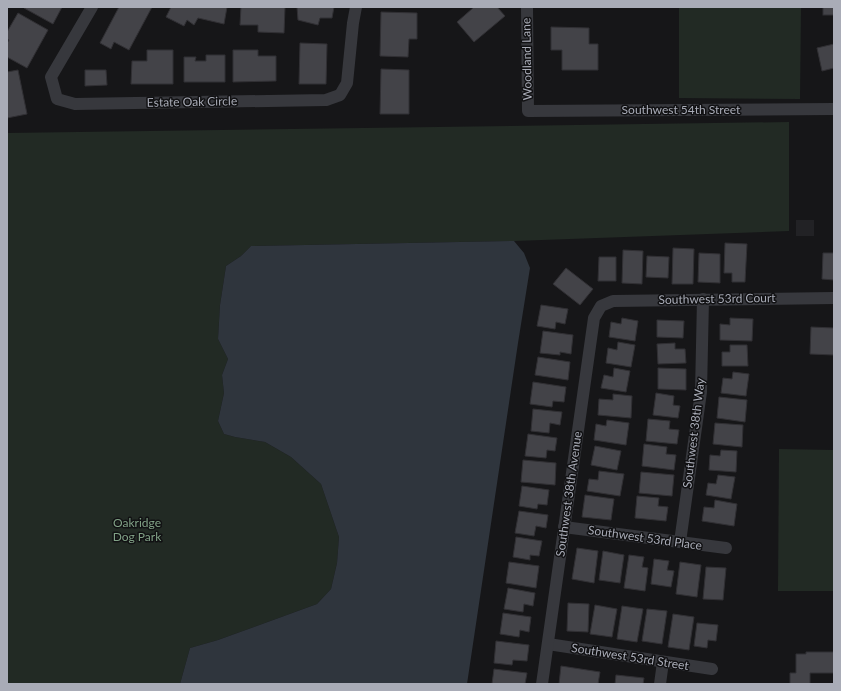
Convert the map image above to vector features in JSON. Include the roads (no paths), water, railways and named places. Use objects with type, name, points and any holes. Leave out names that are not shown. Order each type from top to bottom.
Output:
[{"type":"street","name":"Estate Oak Circle","points":[[92,7],[51,77],[58,99],[75,104],[326,100],[340,95],[347,83],[356,7]]},
{"type":"street","name":"Woodland Lane","points":[[527,7],[528,111]]},
{"type":"street","name":"Southwest 54th Street","points":[[528,111],[834,109]]},
{"type":"street","name":"Southwest 53rd Court","points":[[601,306],[613,301],[834,298]]},
{"type":"street","name":"Southwest 38th Way","points":[[680,542],[702,392],[703,299]]},
{"type":"street","name":"Southwest 38th Avenue","points":[[542,684],[594,318],[601,306]]},
{"type":"street","name":"Southwest 53rd Place","points":[[564,527],[726,548]]},
{"type":"street","name":"Southwest 53rd Street","points":[[548,644],[712,669]]},
{"type":"street","points":[[660,684],[663,662]]},
{"type":"park label","name":"Oakridge Dog Park","points":[[137,530]]}]
